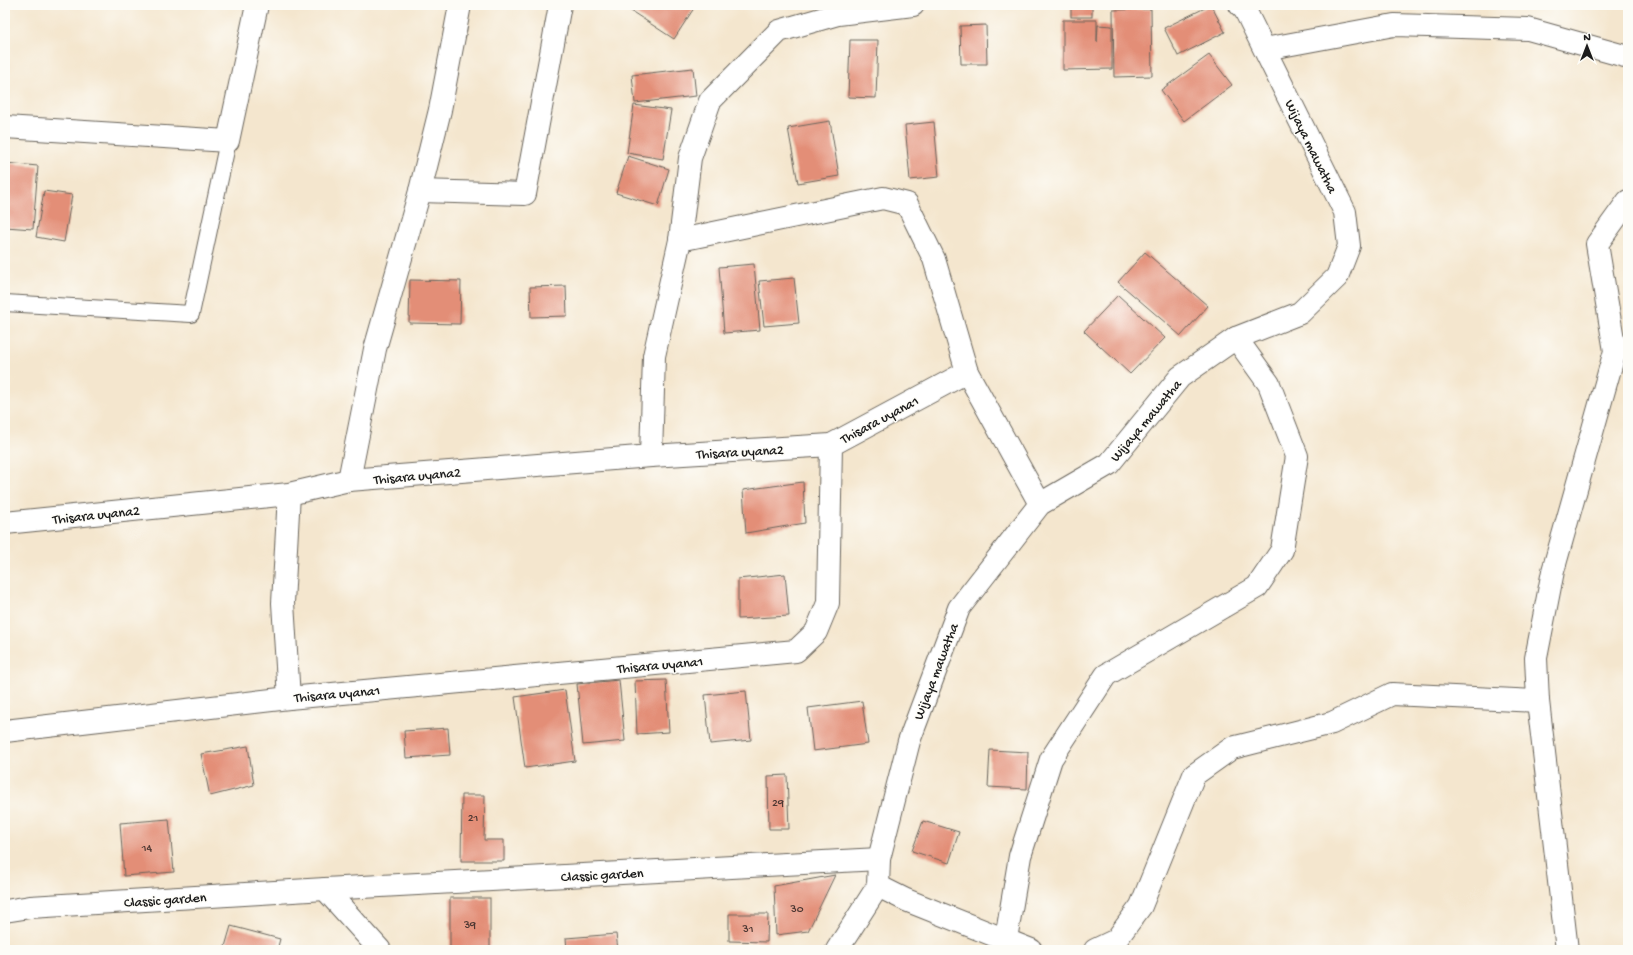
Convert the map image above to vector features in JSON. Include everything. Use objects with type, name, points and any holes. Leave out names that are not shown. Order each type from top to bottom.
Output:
[{"type":"street","points":[[5,126],[228,141],[257,5]]},
{"type":"street","points":[[349,480],[375,349],[420,191],[440,110],[460,5]]},
{"type":"street","points":[[420,191],[525,194],[560,5]]},
{"type":"street","points":[[651,456],[654,356],[680,240],[690,158],[710,102],[779,31],[838,14],[913,5]]},
{"type":"street","name":"Wijaya mawatha","points":[[878,886],[879,859],[909,741],[959,608],[1040,504],[1109,464],[1180,377],[1236,338],[1300,313],[1336,277],[1349,246],[1345,212],[1265,49],[1245,10],[1240,5]]},
{"type":"street","points":[[1265,49],[1394,25],[1528,29],[1628,57]]},
{"type":"street","points":[[680,240],[883,198],[907,204],[934,259],[967,372],[1040,504]]},
{"type":"street","points":[[1567,950],[1538,701],[1536,658],[1553,571],[1615,351],[1597,244],[1628,200]]},
{"type":"street","points":[[1006,939],[1020,856],[1051,759],[1106,675],[1258,587],[1282,550],[1297,456],[1269,384],[1236,338]]},
{"type":"street","name":"Thisara uyana1","points":[[5,730],[289,698],[796,651],[816,632],[828,603],[831,445],[967,372]]},
{"type":"street","name":"Thisara uyana2","points":[[5,523],[289,494],[349,480],[651,456],[831,445]]},
{"type":"street","points":[[289,494],[283,603],[289,698]]},
{"type":"street","points":[[1095,950],[1116,940],[1141,906],[1194,775],[1232,748],[1332,723],[1392,694],[1538,701]]},
{"type":"street","name":"Classic garden","points":[[5,911],[30,907],[325,889],[879,859]]},
{"type":"street","points":[[837,950],[878,886],[906,900],[1006,939],[1030,950]]},
{"type":"street","points":[[325,889],[380,950]]},
{"type":"lane","points":[[5,303],[191,314],[228,141]]},
{"type":"building","points":[[631,5],[696,5],[674,39],[628,9]]},
{"type":"building","points":[[1071,5],[1092,5],[1092,17],[1071,17]]},
{"type":"building","points":[[1211,5],[1225,32],[1178,56],[1164,28]]},
{"type":"building","points":[[1151,9],[1152,76],[1114,77],[1113,10]]},
{"type":"building","points":[[1063,20],[1097,20],[1097,42],[1098,25],[1112,26],[1112,69],[1063,70]]},
{"type":"building","points":[[986,25],[987,64],[961,64],[960,26]]},
{"type":"building","points":[[850,40],[878,40],[876,98],[848,97]]},
{"type":"building","points":[[1209,55],[1232,85],[1184,121],[1161,90]]},
{"type":"building","points":[[693,68],[696,96],[635,103],[632,75]]},
{"type":"building","points":[[634,105],[671,110],[663,159],[627,153]]},
{"type":"building","points":[[830,121],[839,176],[798,183],[788,128]]},
{"type":"building","points":[[934,122],[939,177],[910,180],[905,125]]},
{"type":"building","points":[[628,156],[669,169],[658,206],[616,193]]},
{"type":"building","points":[[5,163],[38,166],[33,229],[5,227]]},
{"type":"building","points":[[44,191],[72,195],[64,242],[36,237]]},
{"type":"building","points":[[1145,252],[1208,306],[1181,336],[1118,282]]},
{"type":"building","points":[[754,264],[760,330],[724,333],[719,267]]},
{"type":"building","points":[[794,278],[799,323],[764,326],[759,281]]},
{"type":"building","points":[[410,280],[461,281],[460,324],[409,323]]},
{"type":"building","points":[[566,286],[567,316],[531,317],[530,287]]},
{"type":"building","points":[[1118,295],[1165,338],[1130,374],[1084,331]]},
{"type":"building","points":[[803,482],[805,523],[746,533],[743,490]]},
{"type":"building","points":[[785,574],[789,616],[738,619],[738,579]]},
{"type":"building","points":[[619,680],[625,741],[583,745],[577,684]]},
{"type":"building","points":[[666,680],[669,732],[637,734],[635,681]]},
{"type":"building","points":[[565,690],[575,761],[525,768],[515,697]]},
{"type":"building","points":[[746,691],[751,740],[710,744],[705,695]]},
{"type":"building","points":[[862,701],[868,744],[813,751],[808,708]]},
{"type":"building","points":[[448,728],[450,755],[406,758],[404,731]]},
{"type":"building","points":[[248,746],[254,785],[210,796],[201,754]]},
{"type":"building","points":[[990,750],[1028,752],[1027,789],[988,787]]},
{"type":"building","points":[[787,775],[789,829],[769,829],[768,776]]},
{"type":"building","points":[[462,795],[485,795],[484,840],[504,840],[504,861],[461,861]]},
{"type":"building","points":[[169,819],[174,872],[124,876],[120,823]]},
{"type":"building","points":[[923,821],[959,832],[949,863],[912,851]]},
{"type":"building","points":[[835,875],[808,931],[776,935],[774,886]]},
{"type":"building","points":[[450,898],[490,898],[490,950],[450,950]]},
{"type":"building","points":[[729,914],[768,914],[767,942],[729,941]]},
{"type":"building","points":[[231,926],[280,939],[277,950],[224,950]]},
{"type":"building","points":[[616,934],[618,950],[567,950],[566,938]]}]
